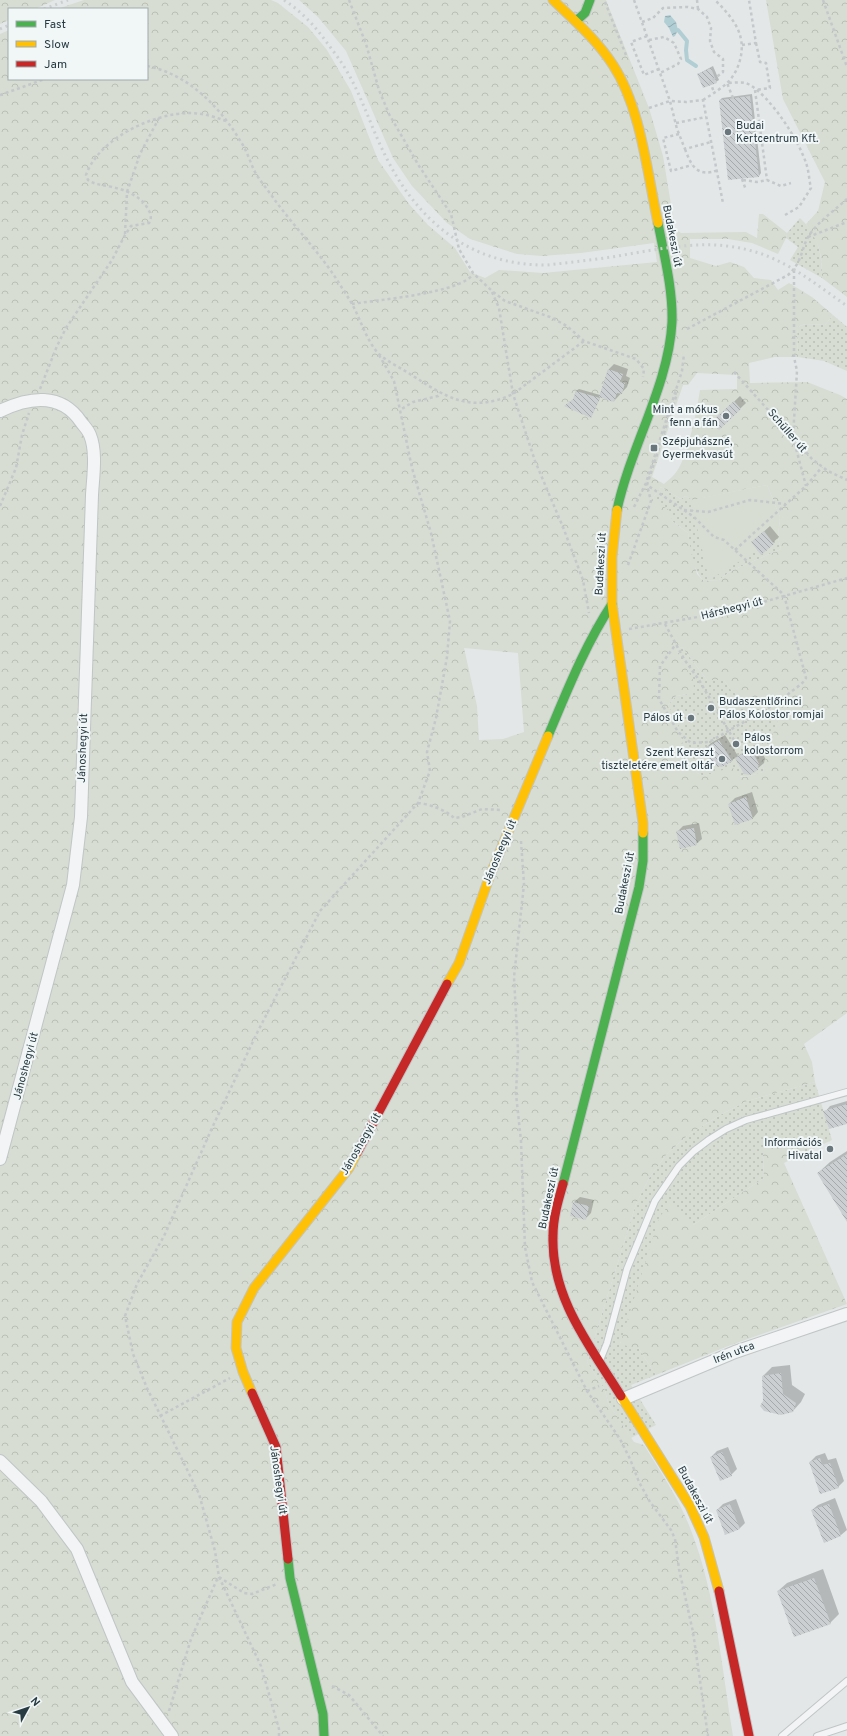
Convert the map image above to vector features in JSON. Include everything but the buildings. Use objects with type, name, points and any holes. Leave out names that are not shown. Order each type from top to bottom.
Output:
[{"type":"main road","name":"Budakeszi út","points":[[553,0],[598,43],[619,72],[630,97],[636,115],[663,250],[672,315],[669,348],[658,388],[624,482],[617,508],[611,569],[612,604],[615,631],[642,812],[644,834],[643,861],[639,887],[556,1210],[553,1235],[554,1261],[564,1300],[573,1319],[675,1480],[690,1506],[704,1537],[716,1577],[749,1736]]},
{"type":"main road","points":[[576,21],[585,13],[590,0]]},
{"type":"main road","name":"Jánoshegyi út","points":[[324,1736],[323,1714],[290,1578],[276,1448],[243,1372],[236,1348],[237,1322],[254,1288],[349,1168],[459,963],[489,878],[580,661],[596,628],[612,604]]},
{"type":"street","name":"Jánoshegyi út","points":[[0,411],[21,402],[36,400],[56,401],[74,412],[90,435],[94,461],[81,817],[73,885],[0,1159]]},
{"type":"street","points":[[596,628],[615,631]]},
{"type":"street","name":"Irén utca","points":[[623,1399],[734,1352],[847,1314]]},
{"type":"street","points":[[0,1461],[41,1501],[77,1549],[132,1682],[168,1732]]},
{"type":"lane","points":[[600,1362],[607,1343],[628,1269],[652,1208],[663,1187],[679,1166],[710,1139],[726,1128],[746,1120],[847,1092]]},
{"type":"lane","points":[[782,1736],[847,1681]]},
{"type":"lane","points":[[817,1736],[847,1726]]},
{"type":"path","points":[[349,0],[366,44],[379,90],[389,114],[419,166],[451,214],[459,249],[473,274],[505,301],[550,317],[567,326],[584,341],[636,359],[644,369],[643,383]]},
{"type":"path","points":[[634,0],[670,101],[679,134],[689,161],[695,169],[701,172],[711,173],[718,170]]},
{"type":"path","points":[[697,0],[698,9]]},
{"type":"path","points":[[647,109],[670,101],[686,102],[703,100],[727,83],[738,68],[743,49],[740,31],[730,15],[715,0]]},
{"type":"path","points":[[749,0],[760,62],[766,63],[770,88],[756,90]]},
{"type":"path","points":[[823,0],[836,31],[847,67]]},
{"type":"path","points":[[642,22],[653,18],[663,8],[688,7],[698,9],[707,17],[711,28],[710,41],[714,52],[723,58],[723,72],[710,82],[714,92]]},
{"type":"path","points":[[647,36],[631,42],[644,75],[659,69]]},
{"type":"path","points":[[649,40],[664,37],[674,43],[681,59],[678,64],[660,73]]},
{"type":"path","points":[[742,45],[756,43]]},
{"type":"path","points":[[148,66],[175,75],[189,84],[227,121],[241,141],[259,178],[275,200],[308,239],[340,284],[352,304],[368,338],[394,382],[412,468],[431,533],[450,621],[447,657],[436,718],[427,752],[430,772],[418,803],[320,911],[261,1026],[215,1121],[164,1236],[137,1284],[125,1316],[133,1354],[160,1416],[199,1494],[215,1552],[218,1577],[261,1666],[279,1729],[279,1736]]},
{"type":"path","points":[[0,95],[41,80]]},
{"type":"path","points":[[727,83],[748,84],[769,102],[786,123],[806,163],[811,188],[799,207],[785,215]]},
{"type":"path","points":[[727,83],[733,98]]},
{"type":"path","points":[[756,90],[767,180]]},
{"type":"path","points":[[703,100],[718,170],[723,203]]},
{"type":"path","points":[[0,506],[14,472],[26,421],[66,328],[112,260],[124,235],[131,226],[150,223],[150,212],[144,202],[127,192],[91,182],[86,177],[89,168],[109,143],[124,132],[160,117],[193,113],[213,116],[227,121]]},
{"type":"path","points":[[676,123],[706,116]]},
{"type":"path","points":[[124,235],[127,192],[140,154],[160,117]]},
{"type":"path","points":[[679,134],[663,138],[671,171],[692,165]]},
{"type":"path","points":[[685,149],[712,142]]},
{"type":"path","points":[[746,190],[742,179],[757,182],[767,180],[781,186],[791,183]]},
{"type":"path","points":[[806,486],[793,437],[797,371],[794,357],[794,270],[804,250],[808,237],[814,229],[847,200]]},
{"type":"path","points":[[808,237],[847,222]]},
{"type":"path","points":[[688,329],[779,281],[794,270]]},
{"type":"path","points":[[352,304],[418,295],[461,284],[473,274]]},
{"type":"path","points":[[492,291],[498,308],[514,394],[535,461],[563,527],[583,580],[588,610],[596,628]]},
{"type":"path","points":[[378,353],[441,393],[454,399],[474,402],[496,400],[514,394],[584,341]]},
{"type":"path","points":[[676,644],[660,666],[659,699],[678,732],[691,743],[709,742],[784,699],[788,692],[803,684],[806,678],[784,595],[724,540],[714,537],[684,510],[648,484],[677,394],[674,393],[682,370]]},
{"type":"path","name":"Schüller út","points":[[734,372],[806,453],[822,467],[847,480]]},
{"type":"path","points":[[400,410],[413,402],[438,396],[441,393]]},
{"type":"path","points":[[735,550],[806,486],[822,467]]},
{"type":"path","points":[[684,510],[708,512],[750,500],[786,504]]},
{"type":"path","name":"Hárshegyi út","points":[[615,631],[665,624],[732,611],[847,578]]},
{"type":"path","points":[[665,624],[684,658],[700,680],[734,740]]},
{"type":"path","points":[[418,803],[426,804],[450,813],[454,818],[462,817],[482,809],[517,812]]},
{"type":"path","points":[[520,838],[524,884],[514,977],[518,1051],[516,1094],[521,1141],[525,1247],[532,1282],[587,1391],[620,1439],[639,1482],[650,1502],[671,1530],[675,1539],[679,1569],[693,1632],[708,1736]]},
{"type":"path","points":[[160,1416],[243,1372]]},
{"type":"path","points":[[218,1577],[244,1593],[252,1594],[265,1588],[275,1586],[282,1580],[290,1578]]},
{"type":"path","points":[[168,1732],[190,1639],[218,1577]]},
{"type":"path","points":[[314,1677],[348,1695],[383,1736]]},
{"type":"green space","points":[[0,0],[55,0],[37,8],[8,8],[8,20],[0,24]]},
{"type":"green space","points":[[84,0],[271,0],[278,3],[308,27],[327,50],[351,91],[378,160],[409,204],[428,225],[455,248],[470,272],[485,278],[499,270],[543,273],[657,262],[654,243],[581,253],[542,256],[517,254],[470,239],[447,223],[412,186],[393,158],[346,51],[318,17],[299,0],[606,0],[649,108],[663,156],[675,229],[681,233],[746,232],[757,238],[759,214],[763,214],[787,233],[778,254],[752,243],[728,239],[690,239],[690,258],[716,266],[730,262],[744,267],[754,278],[771,280],[778,290],[789,283],[812,297],[833,315],[825,325],[806,324],[797,327],[798,357],[775,357],[749,363],[750,383],[807,382],[847,399],[847,1013],[804,1044],[812,1062],[815,1082],[747,1101],[720,1115],[687,1136],[666,1155],[649,1178],[636,1204],[587,1362],[605,1390],[608,1403],[634,1442],[644,1445],[671,1488],[688,1522],[700,1557],[713,1607],[733,1736],[0,1736],[0,34],[8,30],[8,80],[148,80],[148,8],[60,8]],"holes":[[[697,373],[737,375],[737,389],[700,390],[685,454],[676,473],[664,484],[652,477],[683,385],[688,385]],[[767,485],[780,517],[778,538],[781,549],[731,571],[719,580],[704,581],[697,574],[688,533],[672,521],[669,510],[652,499],[661,487],[681,499],[685,496],[693,500]],[[682,647],[707,680],[724,680],[731,690],[753,708],[766,703],[778,717],[776,729],[757,750],[764,770],[763,772],[741,777],[732,767],[704,776],[697,773],[683,745],[678,725],[668,705],[676,696],[688,694],[694,688],[693,680],[676,650]],[[464,648],[518,653],[524,732],[503,739],[479,740],[477,706]]]},
{"type":"green space","points":[[766,0],[847,0],[847,297],[822,278],[821,255],[806,224],[818,211],[825,182],[783,99]]},
{"type":"green space","points":[[800,218],[811,232],[818,246],[822,278],[790,260],[798,247],[786,238],[787,233]]},
{"type":"green space","points":[[833,315],[847,327],[847,371],[824,361],[798,357],[797,327],[806,324],[825,325]]},
{"type":"green space","points":[[767,485],[780,517],[778,538],[709,580],[691,500]]},
{"type":"green space","points":[[661,487],[681,499],[685,496],[778,538],[781,549],[731,571],[719,580],[704,581],[694,565],[688,533],[672,521],[652,499]]},
{"type":"green space","points":[[682,647],[707,680],[724,680],[731,690],[753,708],[766,703],[778,717],[776,730],[757,750],[764,770],[763,772],[746,777],[714,773],[704,776],[697,773],[683,745],[678,725],[668,705],[676,696],[688,694],[683,663],[676,650]]},
{"type":"green space","points":[[815,1082],[832,1140],[794,1158],[803,1139],[763,1154],[764,1178],[693,1225],[620,1343],[639,1349],[656,1375],[631,1385],[656,1425],[631,1438],[608,1403],[605,1390],[587,1362],[636,1204],[649,1178],[666,1155],[687,1136],[720,1115],[747,1101]]},
{"type":"green space","points":[[781,1139],[804,1139],[794,1158],[784,1163],[847,1304],[731,1345],[656,1375],[639,1349],[620,1344],[659,1218],[670,1203],[693,1225],[764,1178],[763,1154],[767,1144]]},
{"type":"water","points":[[670,15],[676,22],[678,30],[673,37],[669,28],[664,22],[665,16]]},
{"type":"waterway","points":[[678,30],[687,41],[687,60],[696,66]]},
{"type":"railway","points":[[47,8],[68,0]]},
{"type":"railway","points":[[284,0],[311,23],[325,40],[349,75],[359,94],[385,155],[398,179],[413,200],[430,219],[450,235],[471,248],[494,258],[520,263],[547,265],[690,245],[721,245],[737,247],[765,255],[790,267],[847,306]]},
{"type":"railway","points":[[0,29],[8,25]]},
{"type":"traffic: fast","points":[[576,21],[585,13],[590,0]]},
{"type":"traffic: fast","points":[[617,510],[631,463],[657,393],[669,346],[672,322],[671,297],[668,272],[658,223]]},
{"type":"traffic: fast","points":[[548,736],[569,685],[593,636],[612,604]]},
{"type":"traffic: fast","points":[[563,1184],[639,887],[643,861],[643,833]]},
{"type":"traffic: fast","points":[[288,1559],[290,1578],[323,1714],[324,1736]]},
{"type":"traffic: slow","points":[[553,0],[600,47],[623,82],[637,120],[658,223]]},
{"type":"traffic: slow","points":[[617,510],[612,557],[612,604],[643,823],[643,833]]},
{"type":"traffic: slow","points":[[447,984],[459,963],[489,878],[548,736]]},
{"type":"traffic: slow","points":[[252,1393],[243,1372],[236,1348],[237,1322],[254,1288],[349,1168],[357,1153]]},
{"type":"traffic: slow","points":[[621,1396],[690,1506],[704,1537],[719,1591]]},
{"type":"traffic: jam","points":[[357,1153],[447,984]]},
{"type":"traffic: jam","points":[[563,1184],[553,1229],[554,1259],[558,1280],[565,1301],[585,1340],[621,1396]]},
{"type":"traffic: jam","points":[[252,1393],[276,1447],[288,1559]]},
{"type":"traffic: jam","points":[[719,1591],[749,1736]]},
{"type":"place","name":"Budai Kertcentrum Kft.","points":[[728,132]]},
{"type":"place","name":"Mint a mókus fenn a fán","points":[[726,416]]},
{"type":"place","name":"Szépjuhászné, Gyermekvasút","points":[[654,448]]},
{"type":"place","name":"Budaszentlőrinci Pálos Kolostor romjai","points":[[711,708]]},
{"type":"place","name":"Pálos út","points":[[691,718]]},
{"type":"place","name":"Pálos kolostorrom","points":[[736,744]]},
{"type":"place","name":"Szent Kereszt tiszteletére emelt oltár","points":[[722,759]]},
{"type":"place","name":"Információs Hivatal","points":[[830,1149]]}]
